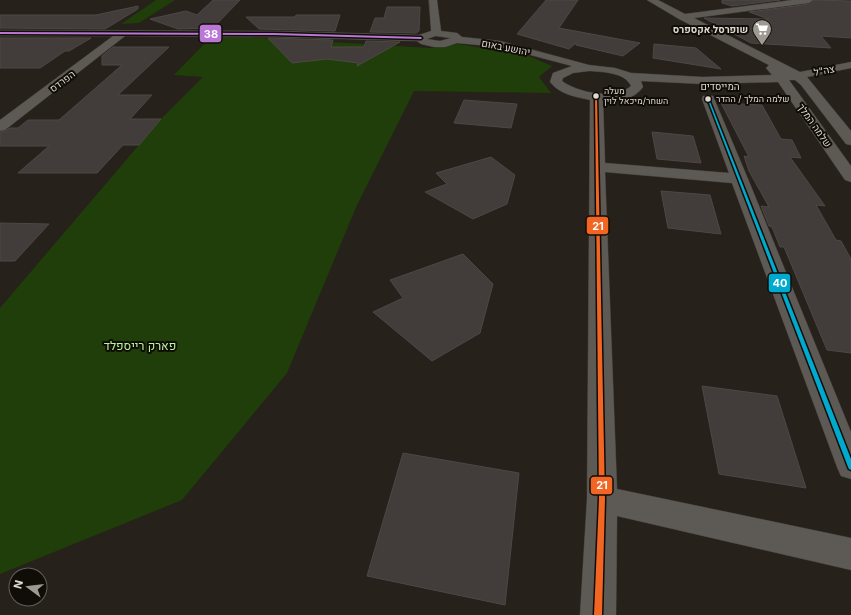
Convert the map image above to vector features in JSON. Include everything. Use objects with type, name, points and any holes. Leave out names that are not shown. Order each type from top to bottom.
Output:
[{"type":"street","points":[[433,0],[436,33]]},
{"type":"street","name":"שלמה המלך","points":[[651,0],[759,56],[778,64],[801,78],[851,141]]},
{"type":"street","points":[[751,0],[770,6]]},
{"type":"street","points":[[682,16],[809,0]]},
{"type":"street","points":[[0,32],[274,34],[421,38],[426,35],[436,33],[456,36],[456,40],[449,43],[438,44],[424,41],[421,38]]},
{"type":"street","name":"הפרדס","points":[[0,127],[122,34]]},
{"type":"street","name":"יהושע באום","points":[[456,40],[500,44],[555,58]]},
{"type":"street","name":"שלמה המלך","points":[[759,56],[784,81],[851,177]]},
{"type":"street","points":[[555,58],[562,64],[564,72],[584,68],[608,70]]},
{"type":"street","points":[[555,58],[574,64],[608,70],[627,76],[672,79],[784,81]]},
{"type":"street","points":[[778,64],[794,68],[822,70]]},
{"type":"street","name":"צה\"ל","points":[[801,78],[822,70],[849,71]]},
{"type":"street","points":[[824,106],[823,97],[828,86],[849,71]]},
{"type":"street","name":"צה\"ל","points":[[801,78],[849,71]]},
{"type":"street","name":"המייסדים","points":[[564,72],[556,79],[558,85],[577,94],[596,96],[621,96],[635,90],[668,86],[742,86],[801,78]]},
{"type":"street","points":[[627,76],[637,84],[635,90]]},
{"type":"street","points":[[742,86],[772,92],[786,97],[806,111]]},
{"type":"street","points":[[596,96],[602,499],[598,615]]},
{"type":"street","points":[[708,99],[851,467]]},
{"type":"street","points":[[597,167],[740,179]]},
{"type":"street","points":[[602,499],[851,554]]},
{"type":"green space","points":[[156,0],[175,0],[139,23],[121,24]]},
{"type":"green space","name":"פארק רייספלד","points":[[213,35],[431,48],[458,44],[526,55],[552,66],[539,77],[551,93],[414,91],[357,205],[287,373],[182,500],[17,567],[8,567],[8,571],[0,574],[0,308],[161,119],[203,77],[174,75]]},
{"type":"building","points":[[213,0],[240,0],[213,28],[178,29],[150,19],[186,11],[197,15]]},
{"type":"building","points":[[546,0],[578,0],[559,28],[640,43],[623,56],[576,45],[576,43],[569,49],[517,34]]},
{"type":"building","points":[[722,0],[780,0],[732,6],[722,3]]},
{"type":"building","points":[[814,0],[851,1],[851,38],[821,36],[831,48],[751,43],[704,18],[769,19],[749,12],[809,4]]},
{"type":"building","points":[[138,6],[138,9],[105,29],[0,28],[0,15],[96,15]]},
{"type":"building","points":[[387,7],[420,7],[419,31],[416,33],[370,32],[375,18],[384,18]]},
{"type":"building","points":[[296,15],[340,15],[335,31],[259,29],[246,17],[295,17]]},
{"type":"building","points":[[0,38],[91,38],[69,51],[65,51],[40,68],[0,68]]},
{"type":"building","points":[[268,38],[333,40],[331,47],[364,47],[366,41],[400,42],[357,66],[358,63],[327,59],[292,63]]},
{"type":"building","points":[[654,44],[696,48],[721,69],[653,58]]},
{"type":"building","points":[[113,47],[169,47],[118,95],[152,95],[130,119],[161,119],[139,145],[123,145],[97,173],[18,173],[49,146],[0,146],[0,132],[10,128],[18,128],[28,120],[59,120],[122,65],[102,65],[102,56]]},
{"type":"building","points":[[464,100],[517,104],[511,128],[454,123]]},
{"type":"building","points":[[721,103],[762,105],[781,139],[792,140],[801,158],[790,157],[825,206],[816,205],[836,240],[841,241],[851,259],[851,353],[827,350],[784,247],[780,247],[772,227],[769,226],[761,206],[769,207],[749,171],[744,156],[749,157]]},
{"type":"building","points":[[652,132],[693,136],[701,163],[657,159]]},
{"type":"building","points":[[491,157],[515,175],[507,204],[473,219],[425,192],[447,184],[436,173]]},
{"type":"building","points":[[661,191],[710,195],[721,234],[668,228]]},
{"type":"building","points":[[0,223],[49,224],[15,261],[0,261]]},
{"type":"building","points":[[463,254],[493,284],[480,333],[432,361],[373,312],[403,298],[390,280]]},
{"type":"building","points":[[702,386],[777,396],[806,488],[719,474]]},
{"type":"building","points":[[403,453],[519,473],[505,605],[367,576]]},
{"type":"transit line","name":"38","points":[[0,33],[274,34],[421,38]]},
{"type":"transit line","name":"21","points":[[596,96],[602,499],[598,615]]},
{"type":"transit line","name":"40","points":[[708,99],[851,467]]},
{"type":"place","name":"שופרסל אקספרס","points":[[762,46]]},
{"type":"place","name":"מעלה השחר/מיכאל לוין","points":[[596,96]]},
{"type":"place","name":"שלמה המלך / ההדר","points":[[708,99]]}]
